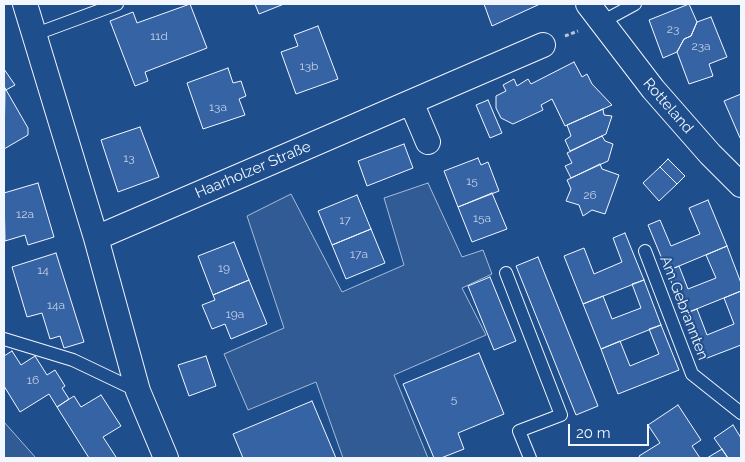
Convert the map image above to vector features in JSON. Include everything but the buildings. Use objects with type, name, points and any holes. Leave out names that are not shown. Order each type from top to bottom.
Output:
[{"type":"street","points":[[25,4],[36,34],[96,238],[138,391],[166,458]]},
{"type":"street","name":"Rotteland","points":[[594,13],[652,89],[710,154],[741,185]]},
{"type":"street","name":"Haarholzer Straße","points":[[96,238],[543,45]]},
{"type":"street","points":[[411,102],[428,142]]},
{"type":"lane","points":[[36,34],[116,4]]},
{"type":"lane","points":[[594,13],[635,4]]},
{"type":"lane","name":"Am Gebrannten","points":[[646,250],[692,374],[741,413]]},
{"type":"lane","points":[[506,273],[561,415],[519,432],[530,458]]},
{"type":"lane","points":[[4,339],[73,360],[138,391]]},
{"type":"path","points":[[543,45],[594,13]]},
{"type":"shaded area","points":[[428,183],[462,257],[483,250],[492,274],[462,288],[486,335],[394,375],[428,458],[343,458],[316,382],[248,410],[224,354],[284,328],[247,216],[291,194],[342,292],[404,265],[384,198]]},
{"type":"shaded area","points":[[4,422],[36,458],[4,458]]}]
